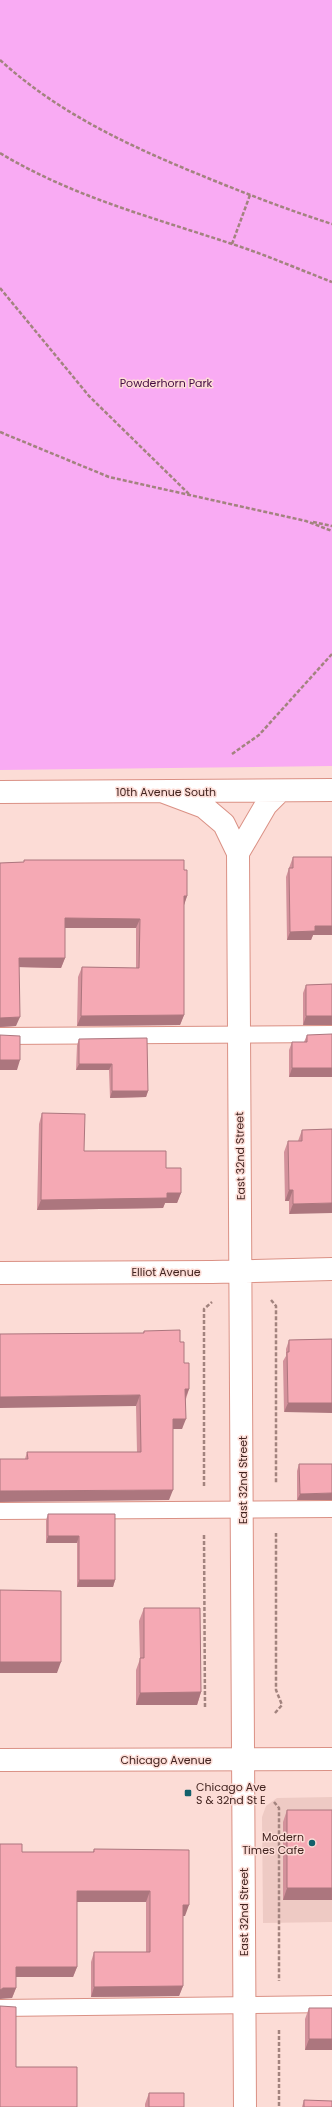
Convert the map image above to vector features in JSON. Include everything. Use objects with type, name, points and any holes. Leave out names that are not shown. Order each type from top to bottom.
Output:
[{"type":"street","name":"10th Avenue South","points":[[0,792],[332,790]]},
{"type":"street","points":[[238,853],[266,805],[280,791]]},
{"type":"street","name":"East 32nd Street","points":[[164,792],[204,807],[224,824],[238,853],[238,1035],[243,1510],[245,2107]]},
{"type":"street","name":"Elliot Avenue","points":[[0,1273],[332,1269]]},
{"type":"street","name":"Chicago Avenue","points":[[0,1760],[332,1759]]},
{"type":"lane","points":[[0,1036],[332,1034]]},
{"type":"lane","points":[[0,1511],[332,1509]]},
{"type":"lane","points":[[0,2008],[332,2004]]},
{"type":"path","points":[[0,60],[17,76],[69,113],[132,147],[250,195],[332,224]]},
{"type":"path","points":[[0,153],[32,172],[102,202],[232,244],[332,282]]},
{"type":"path","points":[[232,244],[250,195]]},
{"type":"path","points":[[0,288],[89,396],[191,496]]},
{"type":"path","points":[[0,432],[109,477],[332,526]]},
{"type":"path","points":[[306,521],[332,531]]},
{"type":"path","points":[[232,754],[259,735],[332,654]]},
{"type":"path","points":[[274,1802],[279,1808],[279,2107]]},
{"type":"shaded area","points":[[332,1797],[332,1922],[263,1923],[262,1817],[266,1806],[277,1798]]},
{"type":"green space","name":"Powderhorn Park","points":[[0,0],[332,0],[332,766],[0,770]]},
{"type":"building","points":[[293,857],[332,857],[332,926],[315,926],[315,931],[290,932],[289,868],[293,868]]},
{"type":"building","points":[[24,860],[184,860],[184,870],[187,870],[187,896],[184,896],[184,1015],[81,1016],[82,967],[139,968],[140,919],[65,918],[65,958],[19,958],[20,1017],[0,1018],[0,863],[24,862]]},
{"type":"building","points":[[332,984],[332,1016],[306,1016],[306,985]]},
{"type":"building","points":[[332,1034],[332,1068],[292,1068],[292,1042],[307,1042],[307,1035]]},
{"type":"building","points":[[0,1035],[20,1036],[20,1060],[0,1060]]},
{"type":"building","points":[[147,1038],[148,1091],[112,1091],[112,1064],[79,1064],[79,1039]]},
{"type":"building","points":[[42,1113],[85,1114],[84,1151],[166,1151],[166,1168],[181,1168],[181,1193],[167,1193],[167,1198],[41,1200]]},
{"type":"building","points":[[332,1129],[332,1203],[293,1204],[293,1190],[289,1190],[288,1141],[302,1141],[302,1130]]},
{"type":"building","points":[[180,1330],[180,1342],[184,1342],[184,1363],[189,1363],[189,1389],[185,1389],[186,1419],[173,1419],[173,1490],[0,1491],[0,1459],[28,1459],[27,1452],[141,1452],[140,1395],[0,1397],[0,1334],[144,1333],[144,1331]]},
{"type":"building","points":[[332,1339],[332,1403],[288,1403],[287,1352],[289,1352],[289,1340]]},
{"type":"building","points":[[299,1464],[332,1464],[332,1493],[300,1494]]},
{"type":"building","points":[[48,1514],[115,1514],[115,1580],[79,1580],[79,1536],[48,1536]]},
{"type":"building","points":[[0,1590],[61,1591],[61,1662],[0,1662]]},
{"type":"building","points":[[144,1608],[200,1608],[201,1692],[140,1693],[140,1658],[144,1658]]},
{"type":"building","points":[[287,1810],[332,1810],[332,1888],[287,1888]]},
{"type":"building","points":[[0,1844],[22,1844],[22,1852],[94,1852],[94,1849],[189,1850],[189,1905],[183,1905],[183,1986],[94,1987],[94,1952],[150,1952],[150,1891],[77,1891],[77,1967],[16,1967],[16,1988],[3,1988],[0,1990]]},
{"type":"building","points":[[0,2006],[16,2007],[16,2067],[77,2067],[77,2107],[0,2107]]},
{"type":"building","points":[[309,2008],[332,2008],[332,2039],[309,2039]]},
{"type":"building","points":[[149,2093],[184,2093],[184,2107],[149,2107]]},
{"type":"building","points":[[304,2100],[332,2101],[332,2107],[304,2107]]},
{"type":"place","name":"Chicago Ave S & 32nd St E","points":[[188,1793]]},
{"type":"place","name":"Modern Times Cafe","points":[[312,1843]]}]
